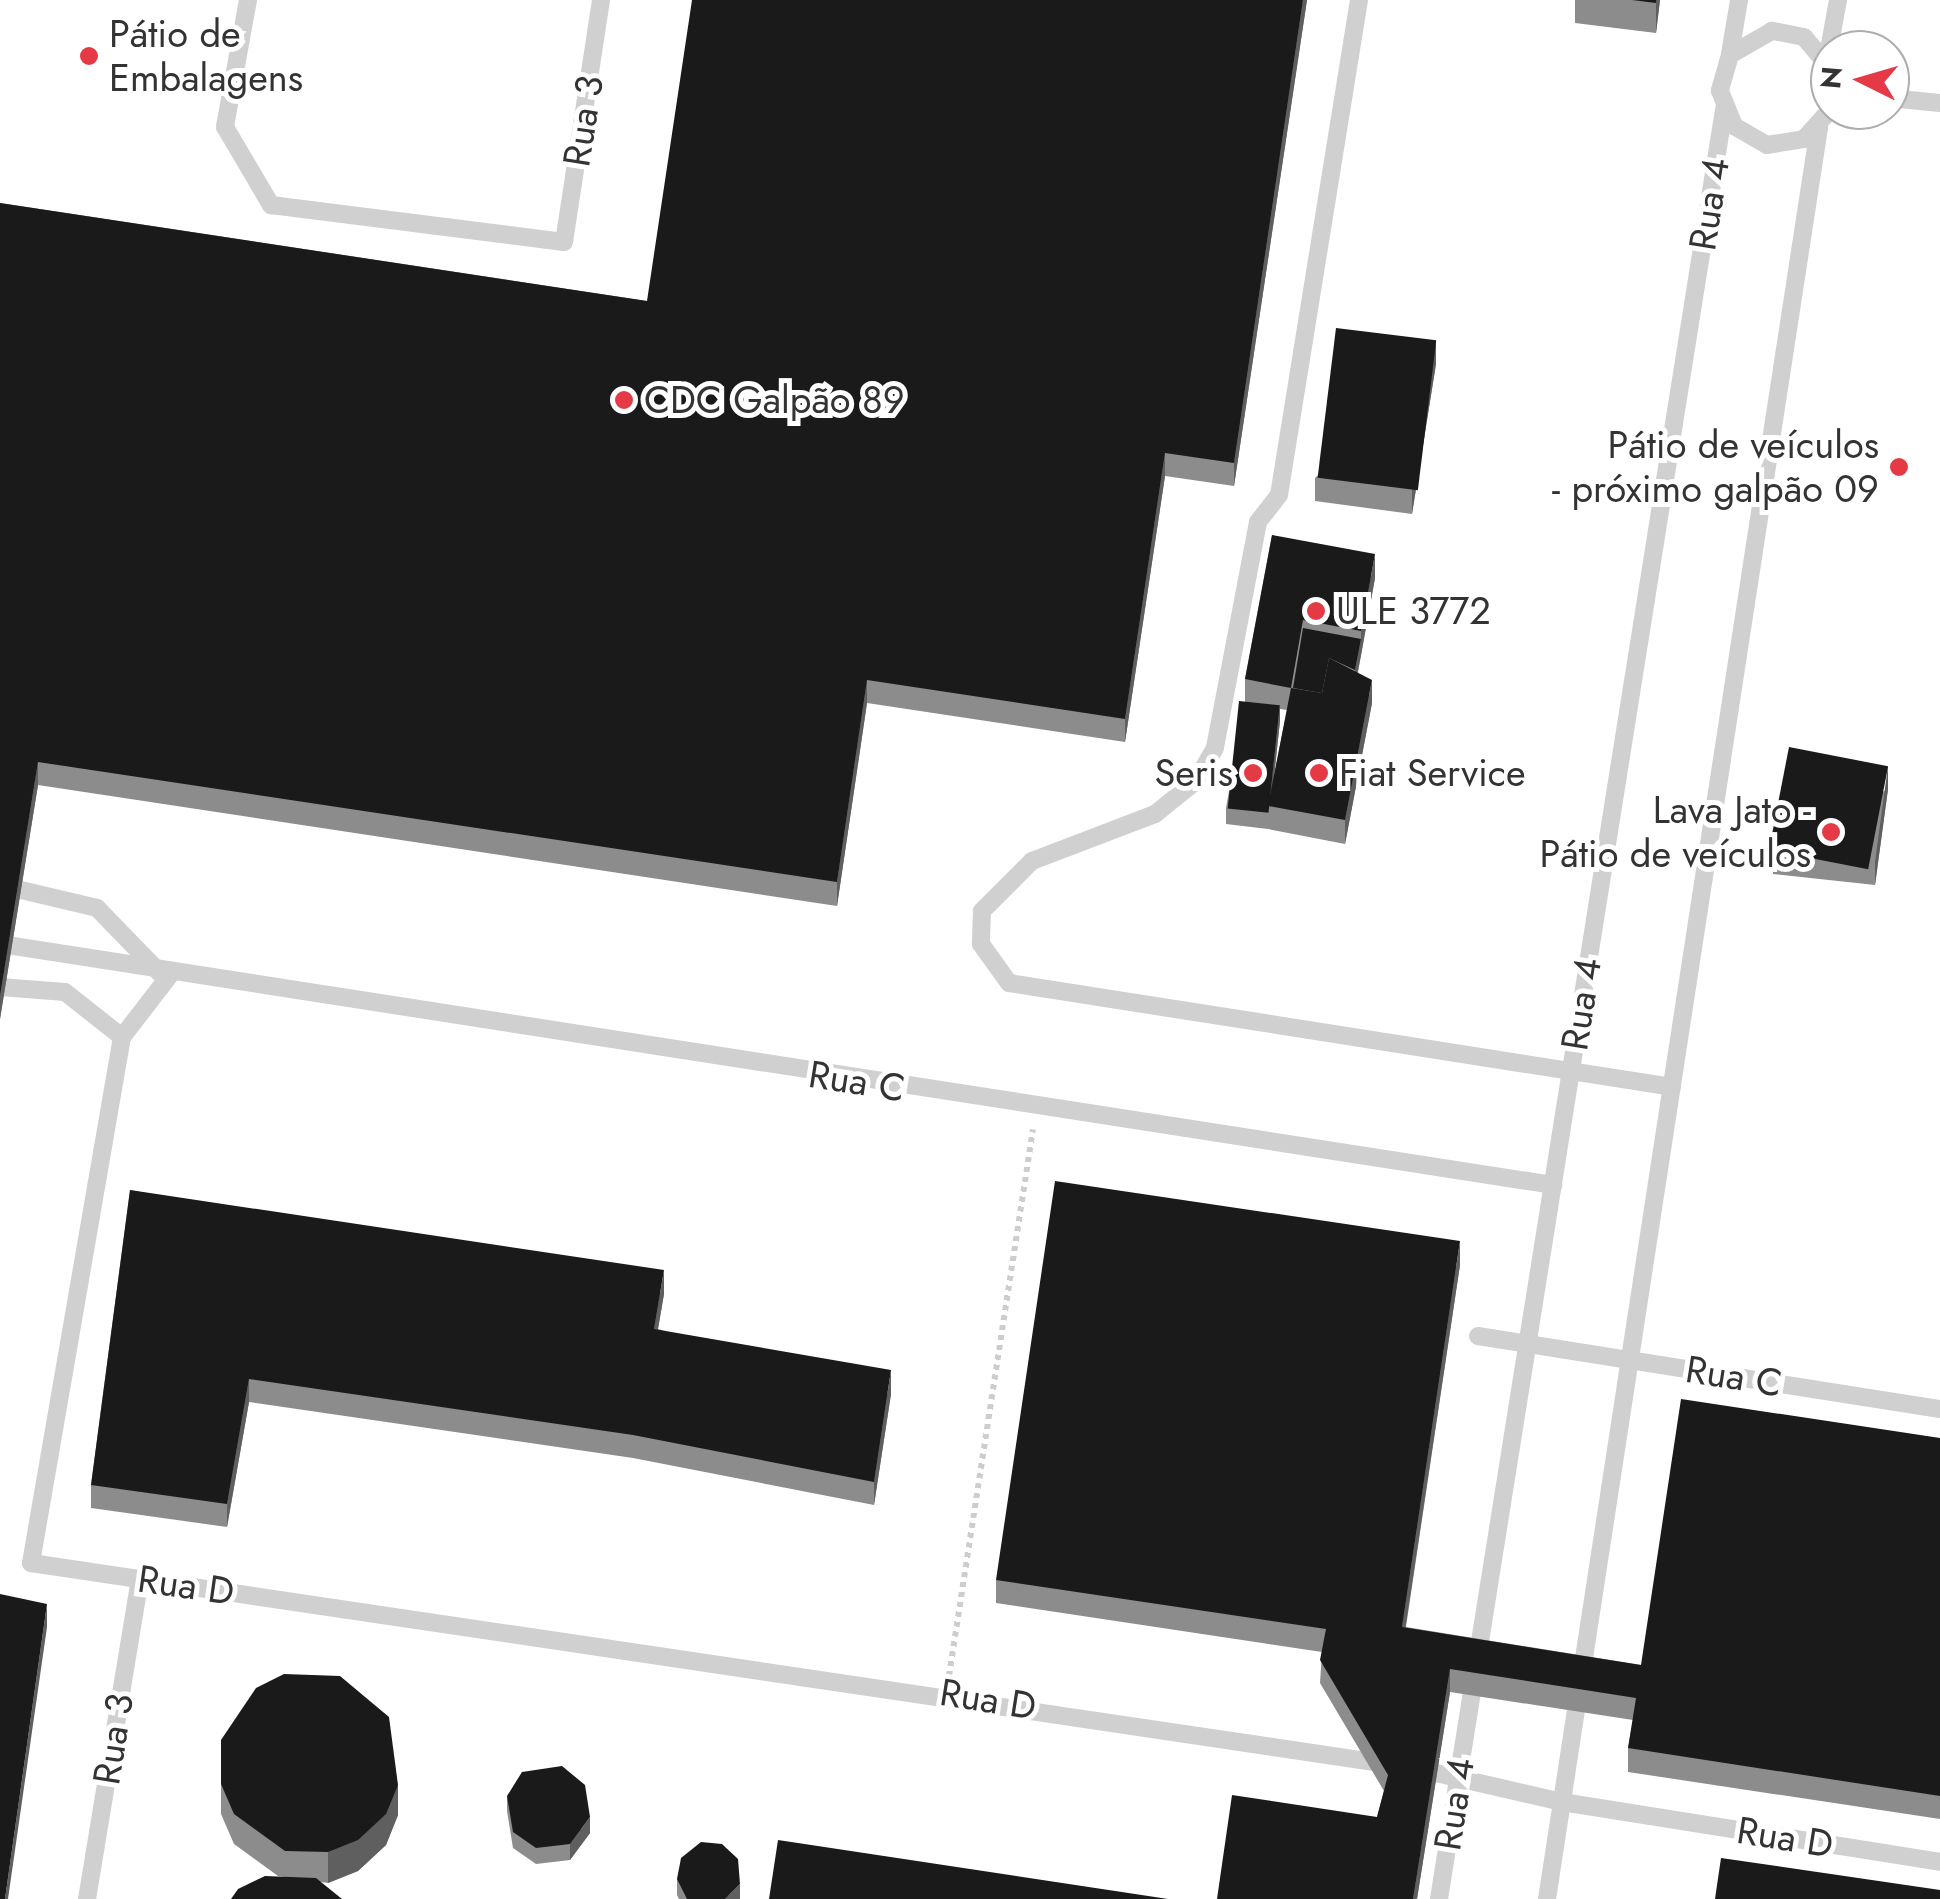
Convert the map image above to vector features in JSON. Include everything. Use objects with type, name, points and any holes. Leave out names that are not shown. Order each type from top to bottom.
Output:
[{"type":"lane","name":"Rua 3","points":[[248,0],[226,128],[271,205],[564,242],[601,0]]},
{"type":"lane","points":[[1359,0],[1279,495],[1258,522],[1215,748],[1196,781],[1155,814],[1032,861],[982,911],[981,944],[1008,983],[1570,1077],[1672,1088]]},
{"type":"lane","points":[[1730,54],[1739,0]]},
{"type":"lane","points":[[1834,30],[1838,0]]},
{"type":"lane","points":[[1730,54],[1772,31],[1804,37],[1810,43]]},
{"type":"lane","name":"Rua 4","points":[[1439,1899],[1730,54]]},
{"type":"lane","points":[[1910,100],[1940,103]]},
{"type":"lane","points":[[1724,110],[1767,145],[1810,130]]},
{"type":"lane","points":[[1547,1899],[1819,130]]},
{"type":"lane","points":[[0,885],[97,908],[166,975],[122,1037],[65,992],[0,988]]},
{"type":"lane","name":"Rua C","points":[[0,944],[166,975],[1553,1185]]},
{"type":"lane","name":"Rua D","points":[[122,1037],[31,1563],[946,1692],[1458,1775],[1562,1802],[1940,1862]]},
{"type":"lane","name":"Rua C","points":[[1478,1336],[1940,1409]]},
{"type":"lane","name":"Rua 3","points":[[87,1899],[140,1578]]},
{"type":"path","points":[[946,1692],[1036,1108]]},
{"type":"building","name":"CDC Galpão 89","points":[[692,0],[1303,0],[1234,463],[1165,453],[1125,719],[867,680],[837,882],[38,762],[0,996],[0,203],[647,301]]},
{"type":"building","points":[[1336,328],[1436,340],[1418,490],[1318,478]]},
{"type":"building","name":"ULE 3772","points":[[1272,535],[1375,554],[1361,631],[1303,620],[1291,688],[1245,679]]},
{"type":"building","points":[[1303,628],[1361,639],[1355,670],[1329,658],[1322,693],[1293,688]]},
{"type":"building","name":"Fiat Service","points":[[1329,658],[1372,680],[1345,820],[1268,806],[1291,688],[1322,693]]},
{"type":"building","name":"Seris","points":[[1239,701],[1280,705],[1268,813],[1228,808]]},
{"type":"building","name":"Lava Jato - Pátio de veículos","points":[[1789,747],[1888,766],[1868,869],[1769,850]]},
{"type":"building","points":[[1055,1181],[1460,1241],[1402,1627],[1641,1665],[1681,1399],[1940,1438],[1940,1796],[1628,1748],[1636,1698],[1450,1669],[1413,1899],[1217,1899],[1232,1795],[1377,1817],[1388,1775],[1320,1660],[1326,1629],[996,1580]]},
{"type":"building","points":[[130,1190],[664,1270],[654,1329],[891,1370],[874,1482],[633,1435],[249,1379],[227,1504],[91,1485]]},
{"type":"building","points":[[0,1594],[47,1604],[5,1899],[0,1899]]},
{"type":"building","points":[[284,1674],[340,1676],[389,1717],[398,1785],[386,1814],[358,1840],[328,1852],[285,1851],[234,1814],[221,1784],[221,1740],[256,1688]]},
{"type":"building","points":[[562,1766],[585,1785],[590,1817],[570,1844],[536,1848],[513,1832],[507,1796],[522,1772]]},
{"type":"building","points":[[778,1840],[1168,1899],[769,1899]]},
{"type":"building","points":[[701,1842],[722,1844],[738,1859],[740,1884],[725,1899],[687,1899],[677,1879],[681,1858]]},
{"type":"building","points":[[1721,1858],[1940,1890],[1940,1899],[1715,1899]]},
{"type":"building","points":[[265,1876],[316,1878],[342,1899],[231,1899],[238,1889]]},
{"type":"place","name":"Pátio de Embalagens","points":[[89,56]]},
{"type":"place","name":"CDC Galpão 89","points":[[624,400]]},
{"type":"place","name":"Pátio de veículos - próximo galpão 09","points":[[1899,467]]},
{"type":"place","name":"ULE 3772","points":[[1316,611]]},
{"type":"place","name":"Seris","points":[[1253,773]]},
{"type":"place","name":"Fiat Service","points":[[1319,773]]},
{"type":"place","name":"Lava Jato - Pátio de veículos","points":[[1831,832]]}]
